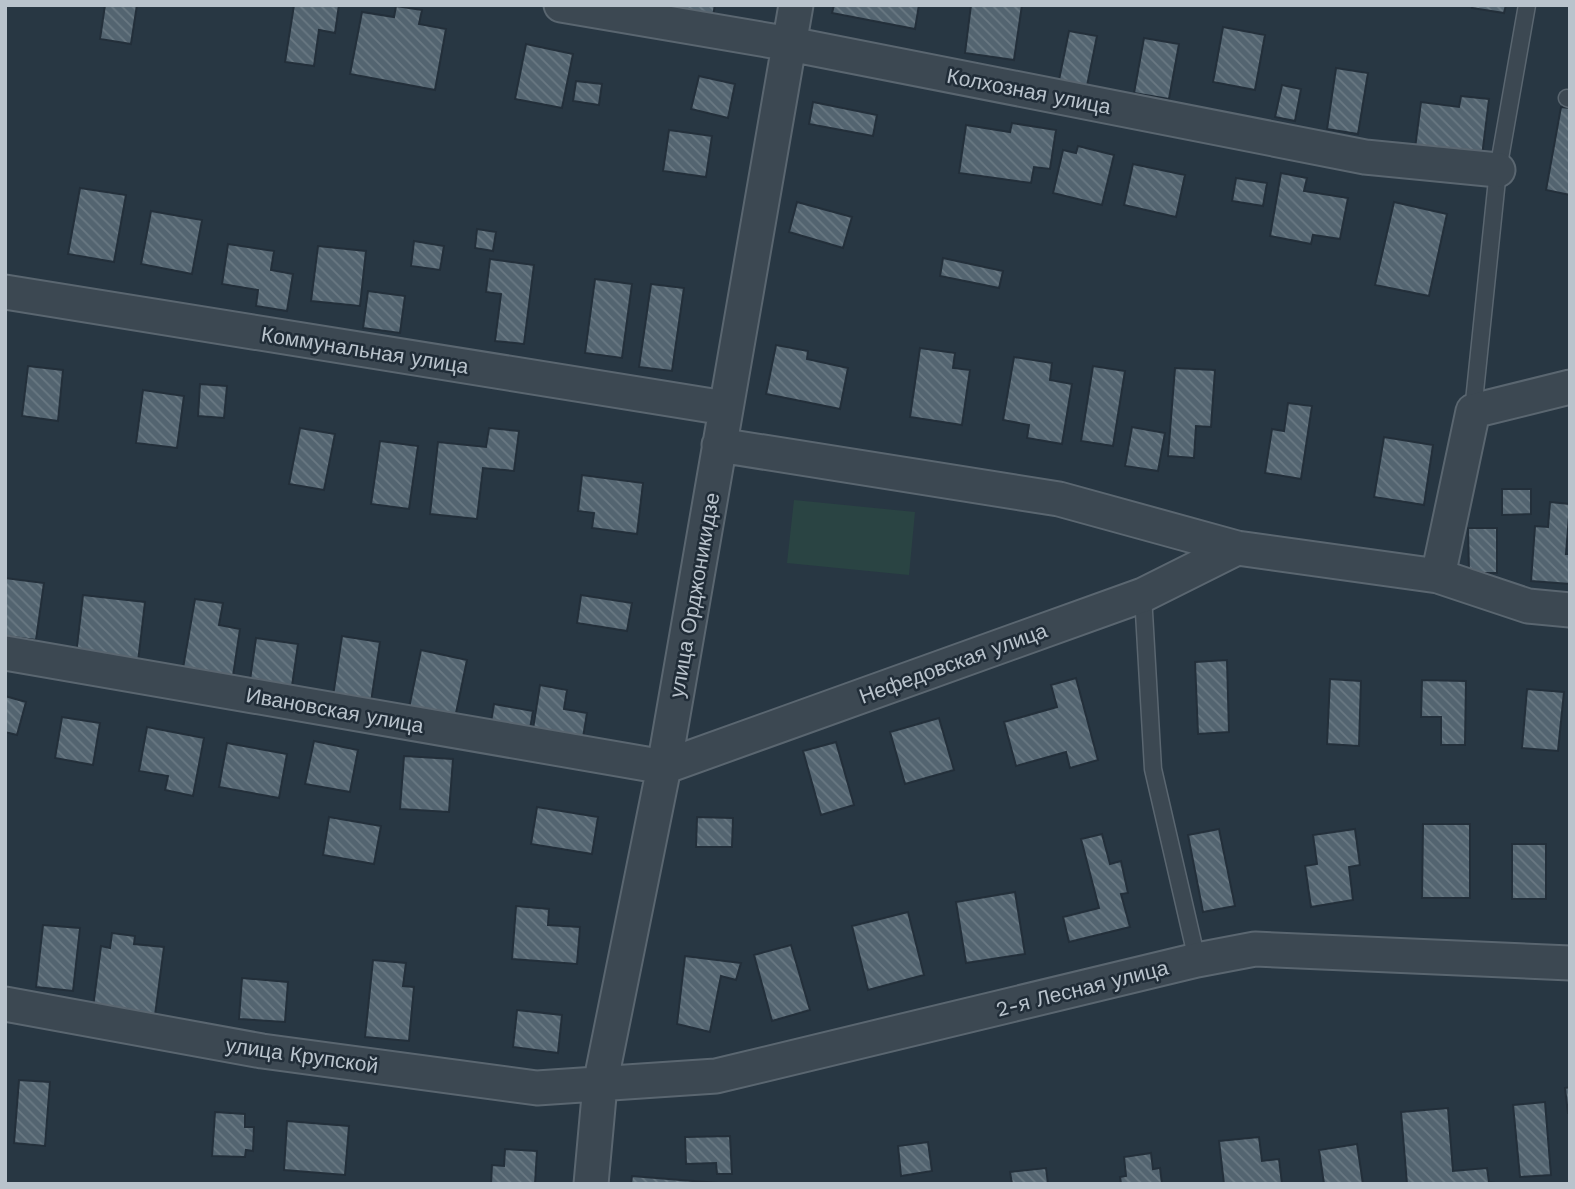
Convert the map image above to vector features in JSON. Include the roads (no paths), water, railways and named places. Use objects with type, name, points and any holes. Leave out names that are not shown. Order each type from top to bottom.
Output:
[{"type":"street","name":"Колхозная улица","points":[[561,5],[790,44],[1365,157],[1497,170]]},
{"type":"street","name":"улица Орджоникидзе","points":[[591,1184],[600,1085],[664,767],[796,5]]},
{"type":"street","name":"Коммунальная улица","points":[[5,292],[725,408]]},
{"type":"street","points":[[1438,576],[1473,411],[1570,387]]},
{"type":"street","points":[[719,445],[1059,499],[1237,548],[1438,576],[1528,606],[1570,610]]},
{"type":"street","name":"Нефедовская улица","points":[[664,767],[1143,595],[1237,548]]},
{"type":"street","name":"Ивановская улица","points":[[5,653],[664,767]]},
{"type":"street","name":"2-я Лесная улица","points":[[600,1085],[716,1076],[1197,960],[1255,949],[1570,963]]},
{"type":"street","name":"улица Крупской","points":[[5,1004],[276,1053],[537,1088],[600,1085]]},
{"type":"lane","points":[[1473,411],[1497,170],[1527,5]]},
{"type":"lane","points":[[1143,595],[1153,769],[1197,960]]}]
